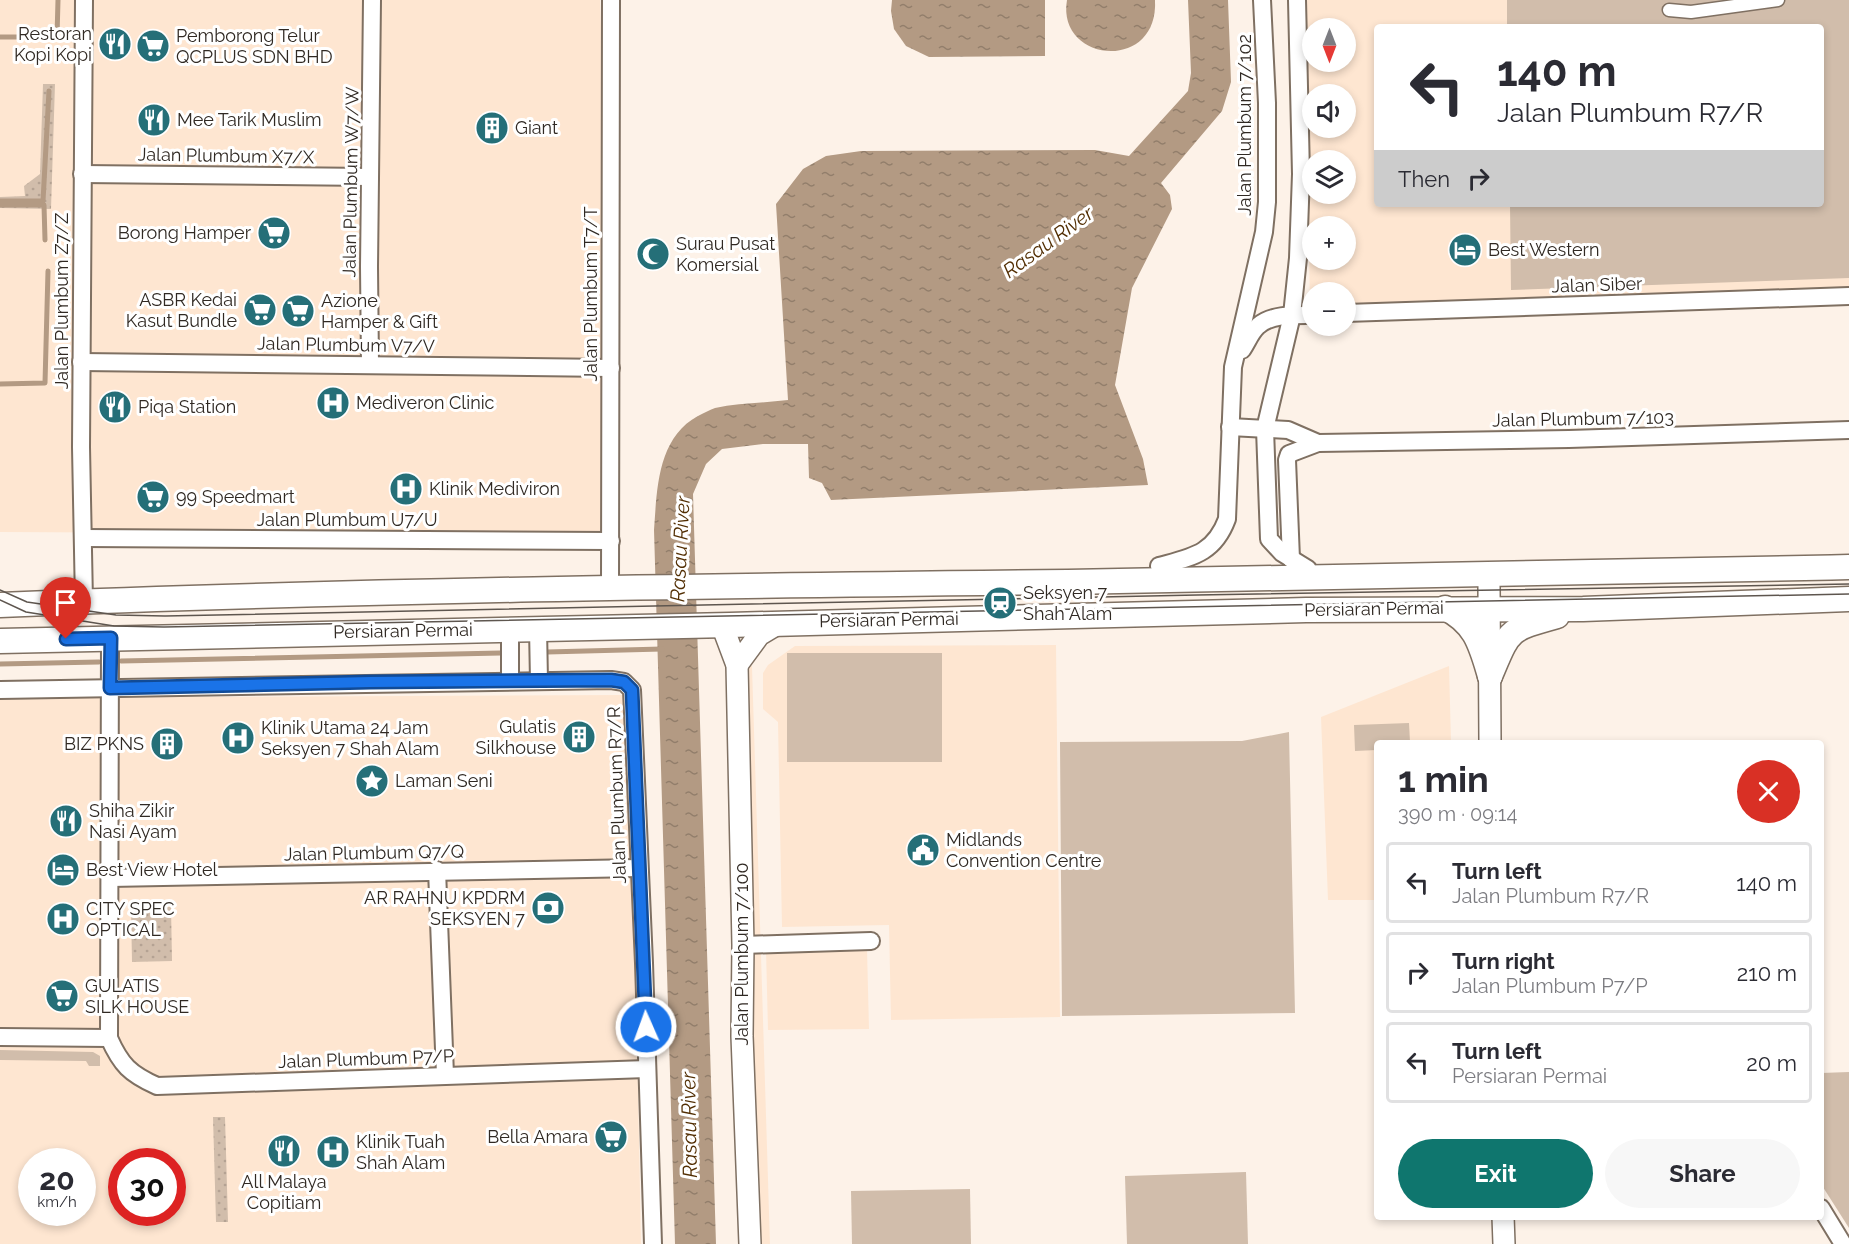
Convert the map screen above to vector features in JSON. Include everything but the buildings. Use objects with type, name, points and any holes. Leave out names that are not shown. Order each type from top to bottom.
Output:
[{"type":"main road","points":[[724,586],[826,571],[1159,567],[1302,569],[1374,588],[1489,597],[1596,585],[1629,572]]},
{"type":"main road","name":"Persiaran Permai","points":[[0,605],[1302,569],[1377,577],[1849,567]]},
{"type":"main road","name":"Persiaran Permai","points":[[0,641],[1445,608],[1489,597],[1582,609],[1849,599]]},
{"type":"main road","points":[[1445,608],[1459,615],[1478,638],[1490,676]]},
{"type":"main road","points":[[1490,676],[1506,638],[1520,626],[1582,609]]},
{"type":"street","name":"Jalan Plumbum Z7/Z","points":[[84,0],[81,362],[84,602]]},
{"type":"street","name":"Jalan Plumbum W7/W","points":[[370,365],[372,0]]},
{"type":"street","name":"Jalan Plumbum T7/T","points":[[610,0],[610,541],[620,587]]},
{"type":"street","name":"Jalan Plumbum 7/102","points":[[1159,567],[1191,558],[1205,551],[1216,541],[1227,519],[1233,367],[1262,243],[1267,202],[1268,103],[1262,0]]},
{"type":"street","points":[[1296,0],[1301,174],[1298,258],[1292,315],[1264,429],[1269,539],[1274,546],[1302,569]]},
{"type":"street","points":[[1669,10],[1691,12],[1778,0]]},
{"type":"street","name":"Jalan Plumbum X7/X","points":[[82,174],[370,177]]},
{"type":"street","name":"Jalan Siber","points":[[1356,314],[1849,296]]},
{"type":"street","points":[[1233,367],[1256,328],[1265,320],[1302,315]]},
{"type":"street","name":"Jalan Plumbum V7/V","points":[[81,362],[610,368]]},
{"type":"street","points":[[1230,427],[1288,430],[1318,443]]},
{"type":"street","name":"Jalan Plumbum 7/103","points":[[1318,443],[1569,439],[1849,430]]},
{"type":"street","points":[[1302,569],[1287,460],[1289,454],[1318,443]]},
{"type":"street","name":"Jalan Plumbum U7/U","points":[[83,538],[610,541]]},
{"type":"street","points":[[1489,597],[1490,740]]},
{"type":"street","points":[[737,665],[759,635],[779,623]]},
{"type":"street","name":"Jalan Plumbum 7/100","points":[[718,625],[737,665],[743,945],[742,1036],[750,1244]]},
{"type":"street","points":[[510,628],[510,681]]},
{"type":"street","points":[[538,628],[539,681]]},
{"type":"street","name":"Jalan Plumbum P7/P","points":[[111,638],[109,1038],[119,1060],[136,1076],[157,1086],[647,1069]]},
{"type":"street","name":"Jalan Plumbum R7/R","points":[[0,690],[510,681],[611,680],[624,682],[632,690],[653,1244]]},
{"type":"street","name":"Jalan Plumbum Q7/Q","points":[[110,878],[437,870],[639,868]]},
{"type":"street","points":[[437,870],[445,1075]]},
{"type":"street","points":[[743,945],[871,941]]},
{"type":"street","points":[[0,1037],[109,1038]]},
{"type":"street","points":[[1824,1213],[1843,1244]]},
{"type":"street","points":[[1503,1220],[1504,1244]]},
{"type":"shaded area","points":[[0,0],[600,0],[603,82],[604,535],[0,532]]},
{"type":"shaded area","points":[[1305,0],[1849,0],[1849,290],[1356,305],[1356,282],[1310,282],[1309,270],[1356,270],[1356,216],[1309,216],[1308,204],[1356,204],[1356,150],[1307,150],[1307,138],[1356,138],[1356,84],[1306,84],[1306,72],[1356,72],[1356,18],[1305,18]]},
{"type":"shaded area","points":[[1507,0],[1849,0],[1849,278],[1511,290],[1510,207],[1824,207],[1824,24],[1507,24]]},
{"type":"shaded area","points":[[43,84],[55,84],[51,209],[0,208],[0,197],[25,196],[24,186],[40,174]]},
{"type":"shaded area","points":[[1056,645],[1060,1017],[891,1020],[889,925],[782,927],[778,722],[763,709],[763,673],[768,665],[795,646]]},
{"type":"shaded area","points":[[787,653],[942,653],[942,762],[787,762]]},
{"type":"shaded area","points":[[752,666],[770,1244],[741,1244],[726,668]]},
{"type":"shaded area","points":[[1449,666],[1451,740],[1374,740],[1374,900],[1328,900],[1321,717]]},
{"type":"shaded area","points":[[626,695],[634,886],[641,1244],[0,1244],[0,698]]},
{"type":"shaded area","points":[[1409,723],[1410,740],[1374,740],[1374,750],[1355,751],[1354,725]]},
{"type":"shaded area","points":[[1289,732],[1295,1013],[1062,1016],[1060,742],[1242,741]]},
{"type":"shaded area","points":[[171,907],[172,961],[132,962],[131,908]]},
{"type":"shaded area","points":[[867,949],[869,1029],[768,1030],[766,950]]},
{"type":"shaded area","points":[[0,1050],[93,1052],[100,1056],[100,1066],[89,1066],[86,1061],[0,1060]]},
{"type":"shaded area","points":[[1849,1072],[1849,1228],[1824,1189],[1824,1073]]},
{"type":"shaded area","points":[[213,1117],[225,1117],[228,1222],[216,1222]]},
{"type":"shaded area","points":[[1246,1172],[1248,1244],[1127,1244],[1125,1176]]},
{"type":"shaded area","points":[[970,1189],[971,1244],[852,1244],[851,1191]]},
{"type":"water","points":[[892,0],[1045,0],[1045,56],[929,57],[906,46],[894,29]]},
{"type":"water","points":[[1067,0],[1155,0],[1152,24],[1141,40],[1126,49],[1108,51],[1091,47],[1077,37],[1068,21]]},
{"type":"water","name":"Rasau River","points":[[1188,0],[1228,0],[1231,82],[1222,111],[1161,183],[1170,195],[1172,209],[1132,288],[1115,385],[1143,459],[1148,485],[831,500],[822,483],[809,478],[808,444],[763,444],[722,449],[706,464],[693,494],[716,1244],[675,1244],[654,530],[658,482],[667,451],[674,437],[684,426],[715,408],[788,400],[776,204],[803,169],[826,156],[861,151],[1095,150],[1129,156],[1188,91],[1191,73]]},
{"type":"waterway","points":[[0,37],[57,37],[58,0]]},
{"type":"waterway","points":[[0,201],[43,201],[49,91]]},
{"type":"waterway","points":[[0,205],[44,205],[45,240]]},
{"type":"waterway","points":[[0,384],[45,383],[48,271]]},
{"type":"waterway","points":[[547,652],[662,649]]},
{"type":"waterway","points":[[121,661],[501,653]]},
{"type":"waterway","points":[[0,664],[99,662]]},
{"type":"tram line","points":[[0,590],[27,602],[116,615],[165,616],[1849,584]]},
{"type":"tram line","points":[[0,600],[26,612],[114,626],[164,627],[1849,594]]},
{"type":"place","name":"Restoran Kopi Kopi","points":[[115,44]]},
{"type":"place","name":"Pemborong Telur QCPLUS SDN BHD","points":[[153,46]]},
{"type":"place","name":"Mee Tarik Muslim","points":[[154,120]]},
{"type":"place","name":"Giant","points":[[492,128]]},
{"type":"place","name":"Borong Hamper","points":[[274,233]]},
{"type":"place","name":"Best Western","points":[[1465,250]]},
{"type":"place","name":"Surau Pusat Komersial","points":[[653,254]]},
{"type":"place","name":"ASBR Kedai Kasut Bundle","points":[[260,310]]},
{"type":"place","name":"Azione Hamper & Gift","points":[[298,311]]},
{"type":"place","name":"Mediveron Clinic","points":[[333,403]]},
{"type":"place","name":"Piqa Station","points":[[115,407]]},
{"type":"place","name":"Klinik Mediviron","points":[[406,489]]},
{"type":"place","name":"99 Speedmart","points":[[153,497]]},
{"type":"place","name":"Seksyen 7 Shah Alam","points":[[1000,603]]},
{"type":"place","name":"Gulatis Silkhouse","points":[[579,737]]},
{"type":"place","name":"Klinik Utama 24 Jam Seksyen 7 Shah Alam","points":[[238,738]]},
{"type":"place","name":"BIZ PKNS","points":[[167,744]]},
{"type":"place","name":"Laman Seni","points":[[372,781]]},
{"type":"place","name":"Shiha Zikir Nasi Ayam","points":[[66,821]]},
{"type":"place","name":"Midlands Convention Centre","points":[[923,850]]},
{"type":"place","name":"Best View Hotel","points":[[63,870]]},
{"type":"place","name":"AR RAHNU KPDRM SEKSYEN 7","points":[[548,908]]},
{"type":"place","name":"CITY SPEC OPTICAL","points":[[63,919]]},
{"type":"place","name":"GULATIS SILK HOUSE","points":[[62,996]]},
{"type":"place","name":"Bella Amara","points":[[611,1137]]},
{"type":"place","name":"All Malaya Copitiam","points":[[284,1151]]},
{"type":"place","name":"Klinik Tuah Shah Alam","points":[[333,1152]]},
{"type":"route","points":[[66,639],[111,638],[110,688],[370,682],[611,680],[624,682],[632,690],[646,1027]]}]
